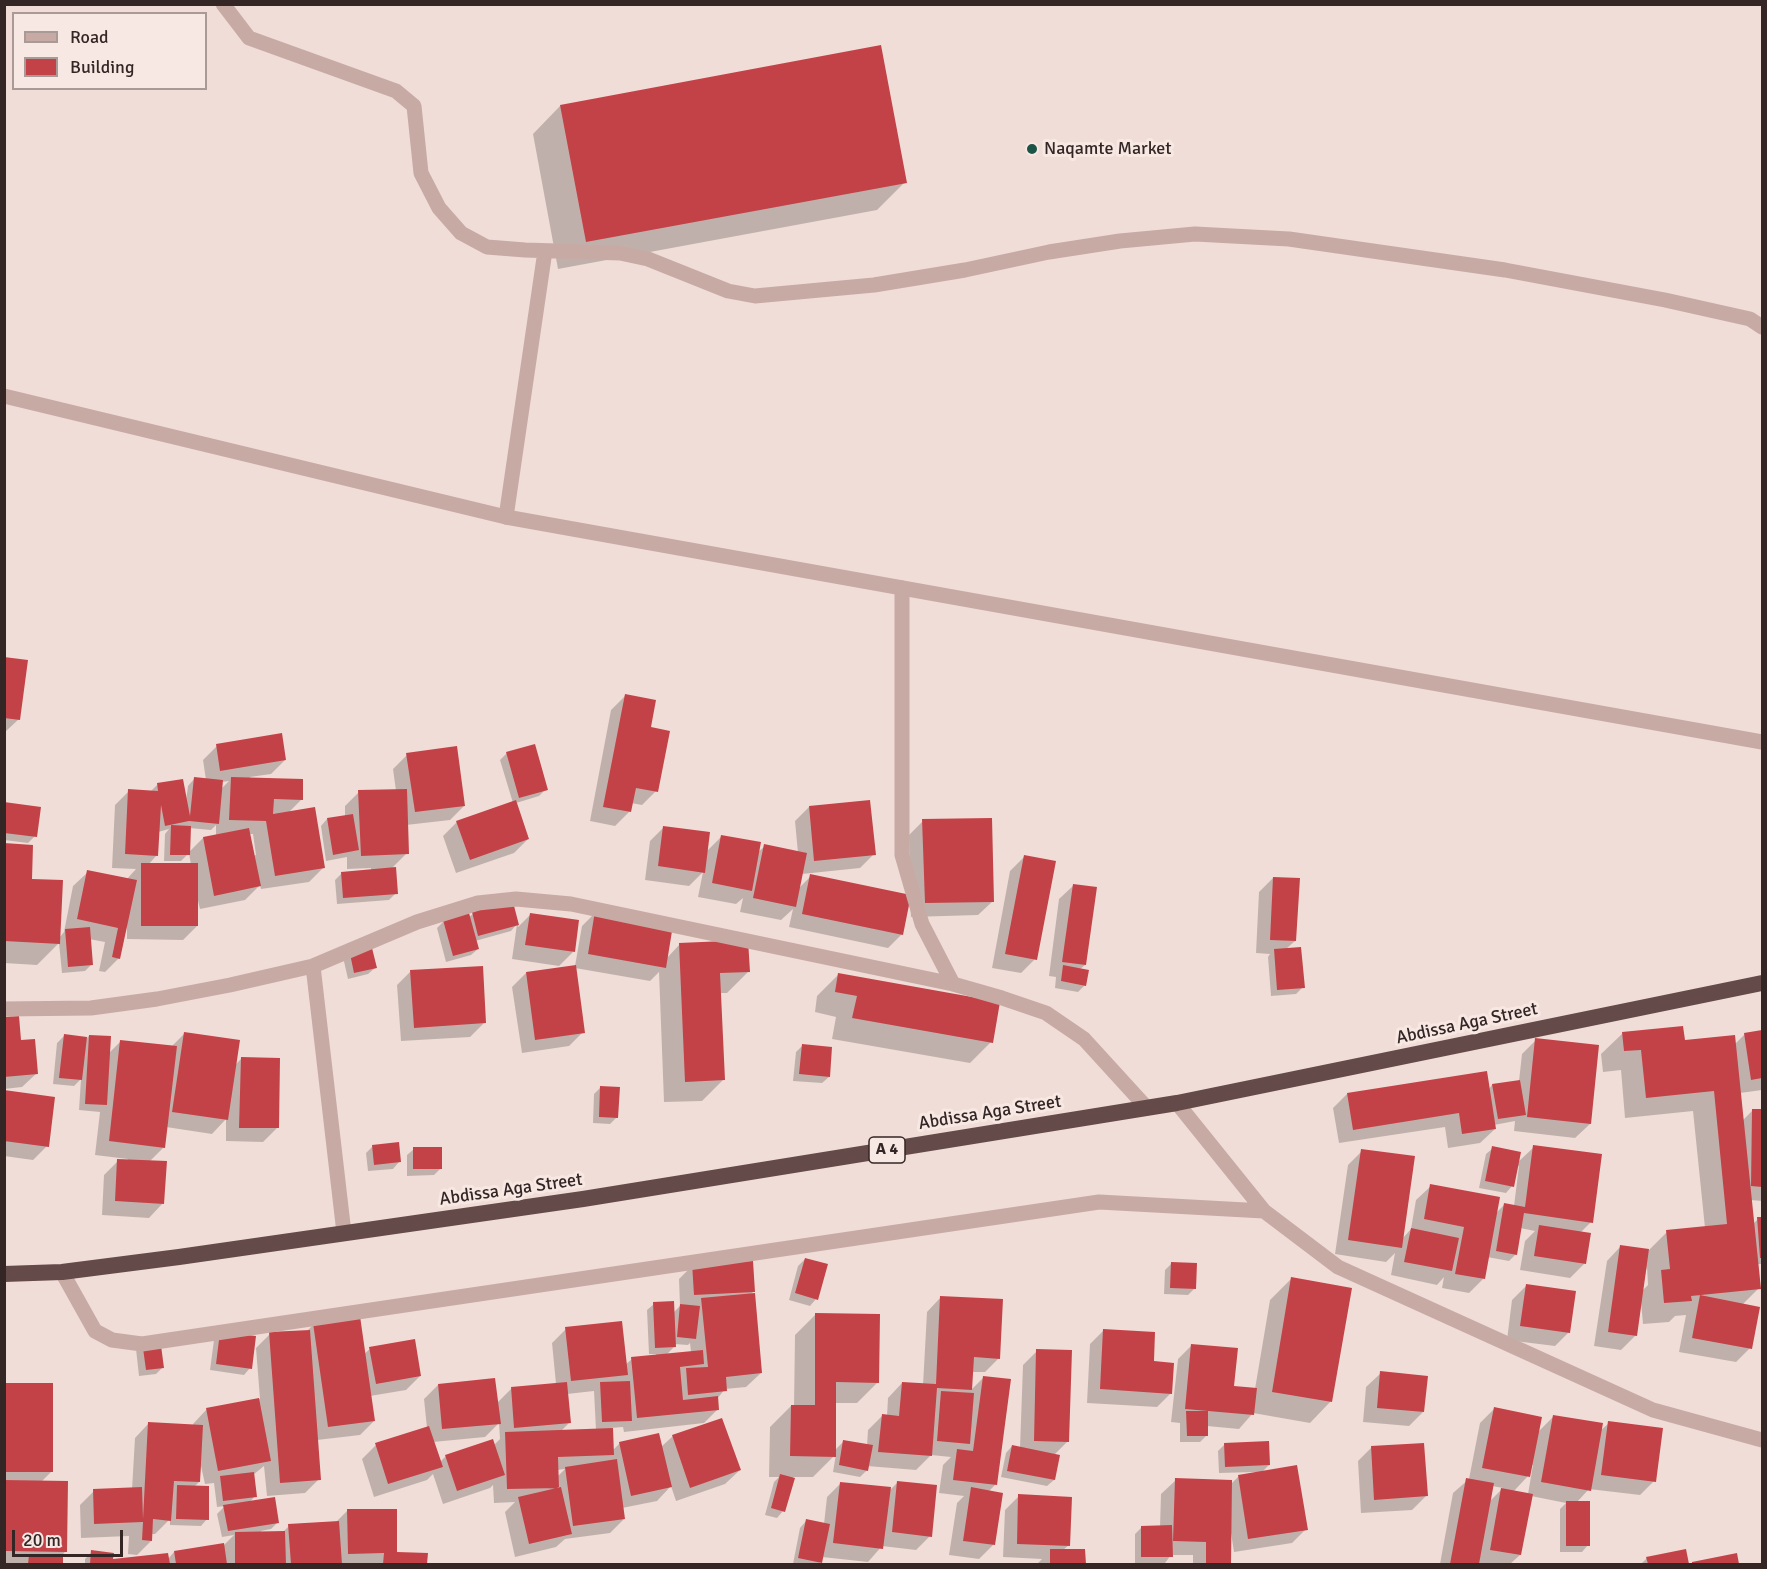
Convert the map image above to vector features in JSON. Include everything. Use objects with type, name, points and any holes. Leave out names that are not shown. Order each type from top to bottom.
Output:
[{"type":"highway","name":"Abdissa Aga Street","points":[[4,1274],[62,1272],[179,1257],[595,1198],[1147,1108],[1762,983]]},
{"type":"street","points":[[223,4],[249,39],[396,90],[414,106],[421,173],[439,208],[462,233],[487,247],[620,253],[648,259],[728,291],[755,296],[874,285],[1120,241],[1195,234],[1277,239],[1505,270],[1665,300],[1749,319],[1762,327]]},
{"type":"street","points":[[506,517],[545,251]]},
{"type":"street","points":[[4,396],[506,517],[1762,742]]},
{"type":"street","points":[[902,588],[902,855],[922,924],[953,984]]},
{"type":"street","points":[[4,1009],[91,1008],[157,999],[230,985],[313,966],[417,922],[478,903],[516,899],[571,904],[953,984],[1046,1012],[1084,1039],[1147,1108]]},
{"type":"street","points":[[313,966],[344,1233]]},
{"type":"street","points":[[1177,1103],[1264,1211],[1338,1267],[1653,1410],[1762,1440]]},
{"type":"street","points":[[62,1272],[95,1331],[112,1340],[142,1344],[1099,1202],[1264,1211]]},
{"type":"building","points":[[881,45],[907,183],[586,242],[560,105]]},
{"type":"building","points":[[4,657],[28,660],[20,720],[4,718]]},
{"type":"building","points":[[625,694],[656,700],[651,727],[670,731],[658,792],[636,788],[631,812],[603,807]]},
{"type":"building","points":[[282,733],[286,760],[220,771],[216,744]]},
{"type":"building","points":[[535,744],[548,790],[519,798],[506,752]]},
{"type":"building","points":[[457,746],[465,806],[415,812],[406,753]]},
{"type":"building","points":[[194,777],[223,780],[219,824],[189,821],[165,826],[161,805],[158,856],[125,854],[128,789],[158,791],[157,783],[183,779],[190,816]]},
{"type":"building","points":[[231,777],[303,779],[303,800],[274,799],[273,814],[315,807],[325,868],[275,876],[266,821],[229,820]]},
{"type":"building","points":[[407,789],[409,854],[361,856],[358,790]]},
{"type":"building","points":[[516,800],[529,839],[470,860],[456,821]]},
{"type":"building","points":[[870,800],[876,855],[814,861],[809,806]]},
{"type":"building","points":[[4,802],[41,807],[37,837],[4,833]]},
{"type":"building","points":[[353,814],[359,850],[333,855],[327,818]]},
{"type":"building","points":[[992,818],[994,902],[925,903],[922,819]]},
{"type":"building","points":[[171,825],[191,826],[190,855],[170,855]]},
{"type":"building","points":[[663,826],[710,832],[705,873],[658,866]]},
{"type":"building","points":[[249,828],[261,886],[214,896],[203,837]]},
{"type":"building","points":[[721,835],[761,842],[752,891],[712,883]]},
{"type":"building","points":[[4,843],[33,845],[32,879],[63,880],[60,944],[4,941]]},
{"type":"building","points":[[764,844],[807,853],[796,907],[753,898]]},
{"type":"building","points":[[1024,855],[1056,861],[1037,960],[1005,954]]},
{"type":"building","points":[[141,863],[198,863],[198,926],[141,926]]},
{"type":"building","points":[[396,867],[398,894],[343,898],[341,872]]},
{"type":"building","points":[[87,870],[137,880],[120,959],[112,957],[118,928],[77,919]]},
{"type":"building","points":[[810,874],[911,895],[903,935],[802,914]]},
{"type":"building","points":[[1273,877],[1300,878],[1296,941],[1270,940]]},
{"type":"building","points":[[1073,884],[1097,887],[1086,965],[1062,962]]},
{"type":"building","points":[[513,902],[519,925],[478,936],[472,912]]},
{"type":"building","points":[[595,911],[673,925],[666,968],[588,954]]},
{"type":"building","points":[[469,913],[479,949],[453,956],[443,920]]},
{"type":"building","points":[[530,913],[579,920],[575,952],[525,945]]},
{"type":"building","points":[[90,927],[93,965],[68,967],[65,929]]},
{"type":"building","points":[[748,940],[750,972],[720,973],[725,1080],[685,1082],[679,943]]},
{"type":"building","points":[[371,944],[377,968],[354,973],[349,949]]},
{"type":"building","points":[[1301,947],[1305,988],[1277,990],[1274,949]]},
{"type":"building","points":[[576,965],[585,1033],[535,1040],[526,972]]},
{"type":"building","points":[[1063,965],[1089,970],[1086,986],[1061,981]]},
{"type":"building","points":[[483,966],[486,1023],[414,1028],[410,970]]},
{"type":"building","points":[[838,973],[1000,1002],[993,1043],[852,1018],[857,996],[835,992]]},
{"type":"building","points":[[19,1016],[21,1040],[35,1039],[38,1074],[4,1077],[4,1017]]},
{"type":"building","points":[[1683,1026],[1685,1040],[1735,1035],[1761,1289],[1691,1296],[1692,1301],[1664,1303],[1661,1270],[1670,1269],[1666,1230],[1727,1224],[1714,1091],[1646,1098],[1641,1050],[1624,1051],[1622,1032]]},
{"type":"building","points":[[1762,1030],[1762,1078],[1751,1080],[1744,1033]]},
{"type":"building","points":[[184,1032],[240,1040],[228,1120],[172,1112]]},
{"type":"building","points":[[64,1034],[87,1037],[82,1080],[59,1078]]},
{"type":"building","points":[[89,1035],[111,1036],[107,1105],[85,1104]]},
{"type":"building","points":[[1535,1038],[1599,1045],[1591,1124],[1527,1117]]},
{"type":"building","points":[[120,1040],[177,1046],[165,1148],[109,1141]]},
{"type":"building","points":[[802,1044],[832,1047],[830,1077],[799,1074]]},
{"type":"building","points":[[241,1057],[280,1058],[279,1128],[239,1128]]},
{"type":"building","points":[[1487,1071],[1496,1129],[1462,1134],[1459,1113],[1353,1130],[1347,1093]]},
{"type":"building","points":[[1520,1080],[1526,1115],[1498,1119],[1492,1084]]},
{"type":"building","points":[[600,1086],[620,1087],[618,1118],[599,1117]]},
{"type":"building","points":[[4,1090],[55,1097],[49,1147],[4,1141]]},
{"type":"building","points":[[1752,1109],[1762,1109],[1762,1187],[1751,1186]]},
{"type":"building","points":[[399,1142],[401,1162],[374,1165],[372,1145]]},
{"type":"building","points":[[1533,1145],[1602,1154],[1593,1223],[1524,1213],[1517,1255],[1496,1251],[1504,1203],[1525,1207]]},
{"type":"building","points":[[1492,1146],[1521,1152],[1514,1187],[1485,1181]]},
{"type":"building","points":[[413,1147],[442,1147],[442,1169],[413,1169]]},
{"type":"building","points":[[1361,1149],[1415,1156],[1402,1248],[1348,1240]]},
{"type":"building","points":[[117,1159],[167,1161],[164,1204],[115,1201]]},
{"type":"building","points":[[1430,1184],[1500,1197],[1485,1279],[1455,1274],[1464,1227],[1424,1219]]},
{"type":"building","points":[[1757,1217],[1762,1217],[1762,1258],[1760,1258]]},
{"type":"building","points":[[1539,1225],[1591,1233],[1586,1264],[1534,1256]]},
{"type":"building","points":[[1411,1228],[1459,1238],[1452,1271],[1404,1262]]},
{"type":"building","points":[[1620,1245],[1649,1249],[1637,1336],[1608,1332]]},
{"type":"building","points":[[805,1258],[828,1264],[818,1300],[795,1293]]},
{"type":"building","points":[[753,1261],[755,1292],[694,1295],[692,1263]]},
{"type":"building","points":[[1171,1262],[1197,1263],[1196,1289],[1170,1288]]},
{"type":"building","points":[[1291,1277],[1352,1288],[1332,1402],[1272,1392]]},
{"type":"building","points":[[1526,1284],[1576,1291],[1570,1333],[1520,1326]]},
{"type":"building","points":[[755,1293],[762,1373],[726,1377],[727,1391],[688,1395],[686,1368],[708,1367],[701,1298]]},
{"type":"building","points":[[1700,1295],[1760,1307],[1752,1349],[1692,1338]]},
{"type":"building","points":[[940,1296],[1003,1299],[1000,1359],[974,1357],[972,1390],[937,1388],[932,1456],[878,1452],[882,1414],[899,1416],[902,1382],[936,1384]]},
{"type":"building","points":[[674,1301],[676,1347],[655,1348],[653,1302]]},
{"type":"building","points":[[680,1304],[700,1306],[696,1339],[677,1337]]},
{"type":"building","points":[[815,1313],[880,1314],[879,1383],[836,1382],[836,1457],[790,1456],[791,1405],[815,1405]]},
{"type":"building","points":[[360,1316],[375,1421],[328,1427],[313,1323]]},
{"type":"building","points":[[622,1321],[628,1375],[571,1381],[565,1327]]},
{"type":"building","points":[[1103,1329],[1155,1332],[1154,1361],[1174,1363],[1172,1394],[1100,1389]]},
{"type":"building","points":[[310,1330],[321,1480],[280,1483],[269,1332]]},
{"type":"building","points":[[220,1332],[256,1336],[252,1369],[216,1364]]},
{"type":"building","points":[[160,1338],[164,1368],[146,1370],[142,1341]]},
{"type":"building","points":[[415,1339],[421,1376],[376,1384],[369,1347]]},
{"type":"building","points":[[1191,1344],[1238,1348],[1234,1386],[1257,1388],[1254,1415],[1185,1409]]},
{"type":"building","points":[[1036,1349],[1072,1350],[1069,1442],[1034,1441]]},
{"type":"building","points":[[703,1350],[704,1364],[680,1367],[683,1400],[718,1396],[719,1410],[637,1418],[631,1357]]},
{"type":"building","points":[[1380,1371],[1428,1376],[1424,1412],[1377,1408]]},
{"type":"building","points":[[983,1376],[1011,1379],[997,1485],[953,1480],[957,1449],[973,1451]]},
{"type":"building","points":[[495,1378],[501,1424],[442,1429],[438,1384]]},
{"type":"building","points":[[630,1381],[632,1421],[602,1422],[600,1382]]},
{"type":"building","points":[[567,1382],[571,1423],[514,1428],[511,1387]]},
{"type":"building","points":[[4,1383],[53,1383],[53,1472],[4,1472]]},
{"type":"building","points":[[941,1391],[974,1393],[970,1444],[937,1441]]},
{"type":"building","points":[[259,1398],[271,1461],[218,1471],[206,1408]]},
{"type":"building","points":[[1494,1407],[1542,1417],[1530,1477],[1482,1468]]},
{"type":"building","points":[[1186,1411],[1208,1411],[1208,1436],[1187,1436]]},
{"type":"building","points":[[1553,1415],[1603,1423],[1591,1491],[1541,1482]]},
{"type":"building","points":[[722,1418],[741,1470],[690,1488],[672,1435]]},
{"type":"building","points":[[1608,1421],[1663,1428],[1656,1482],[1601,1475]]},
{"type":"building","points":[[148,1422],[203,1425],[200,1482],[174,1481],[171,1521],[153,1519],[152,1541],[142,1540],[143,1522],[94,1524],[93,1489],[142,1487],[143,1519]]},
{"type":"building","points":[[429,1426],[443,1467],[388,1484],[375,1443]]},
{"type":"building","points":[[613,1428],[614,1455],[558,1457],[559,1488],[507,1489],[505,1432]]},
{"type":"building","points":[[659,1433],[672,1487],[631,1496],[619,1442]]},
{"type":"building","points":[[493,1439],[505,1475],[457,1491],[445,1455]]},
{"type":"building","points":[[843,1440],[873,1445],[868,1471],[839,1465]]},
{"type":"building","points":[[1269,1441],[1270,1465],[1225,1467],[1224,1443]]},
{"type":"building","points":[[1424,1443],[1428,1496],[1374,1500],[1371,1446]]},
{"type":"building","points":[[1012,1445],[1060,1455],[1055,1480],[1007,1471]]},
{"type":"building","points":[[617,1459],[625,1519],[573,1526],[565,1467]]},
{"type":"building","points":[[1297,1465],[1308,1530],[1248,1539],[1238,1475]]},
{"type":"building","points":[[254,1472],[257,1497],[223,1501],[220,1476]]},
{"type":"building","points":[[780,1474],[795,1478],[785,1512],[771,1508]]},
{"type":"building","points":[[1175,1478],[1232,1480],[1231,1564],[1206,1564],[1206,1542],[1173,1541]]},
{"type":"building","points":[[1466,1478],[1494,1483],[1479,1564],[1450,1564]]},
{"type":"building","points":[[4,1480],[68,1481],[67,1552],[4,1551]]},
{"type":"building","points":[[897,1481],[937,1485],[932,1537],[892,1532]]},
{"type":"building","points":[[840,1482],[891,1487],[883,1549],[833,1543]]},
{"type":"building","points":[[177,1485],[209,1486],[209,1520],[176,1519]]},
{"type":"building","points":[[561,1487],[572,1534],[529,1544],[518,1497]]},
{"type":"building","points":[[971,1487],[1003,1493],[995,1545],[963,1541]]},
{"type":"building","points":[[1501,1488],[1533,1494],[1521,1555],[1490,1550]]},
{"type":"building","points":[[1018,1494],[1072,1497],[1070,1546],[1017,1544]]},
{"type":"building","points":[[275,1497],[279,1523],[228,1531],[223,1505]]},
{"type":"building","points":[[1566,1501],[1590,1501],[1590,1546],[1566,1546]]},
{"type":"building","points":[[347,1509],[397,1509],[397,1552],[428,1553],[427,1564],[383,1564],[384,1553],[348,1554]]},
{"type":"building","points":[[806,1519],[830,1524],[822,1563],[798,1558]]},
{"type":"building","points":[[339,1521],[342,1564],[291,1564],[288,1524]]},
{"type":"building","points":[[1172,1525],[1173,1557],[1141,1557],[1141,1526]]},
{"type":"building","points":[[285,1531],[286,1564],[235,1564],[235,1532]]},
{"type":"building","points":[[224,1543],[227,1564],[176,1564],[174,1551]]},
{"type":"building","points":[[1050,1549],[1085,1549],[1086,1564],[1050,1564]]},
{"type":"building","points":[[1686,1549],[1689,1564],[1648,1564],[1646,1557]]},
{"type":"building","points":[[91,1550],[114,1553],[113,1559],[168,1553],[170,1564],[90,1564]]},
{"type":"building","points":[[1737,1553],[1739,1564],[1692,1564],[1692,1562]]},
{"type":"building","points":[[29,1555],[63,1557],[63,1564],[28,1564]]},
{"type":"place","name":"Naqamte Market","points":[[1032,149]]}]
